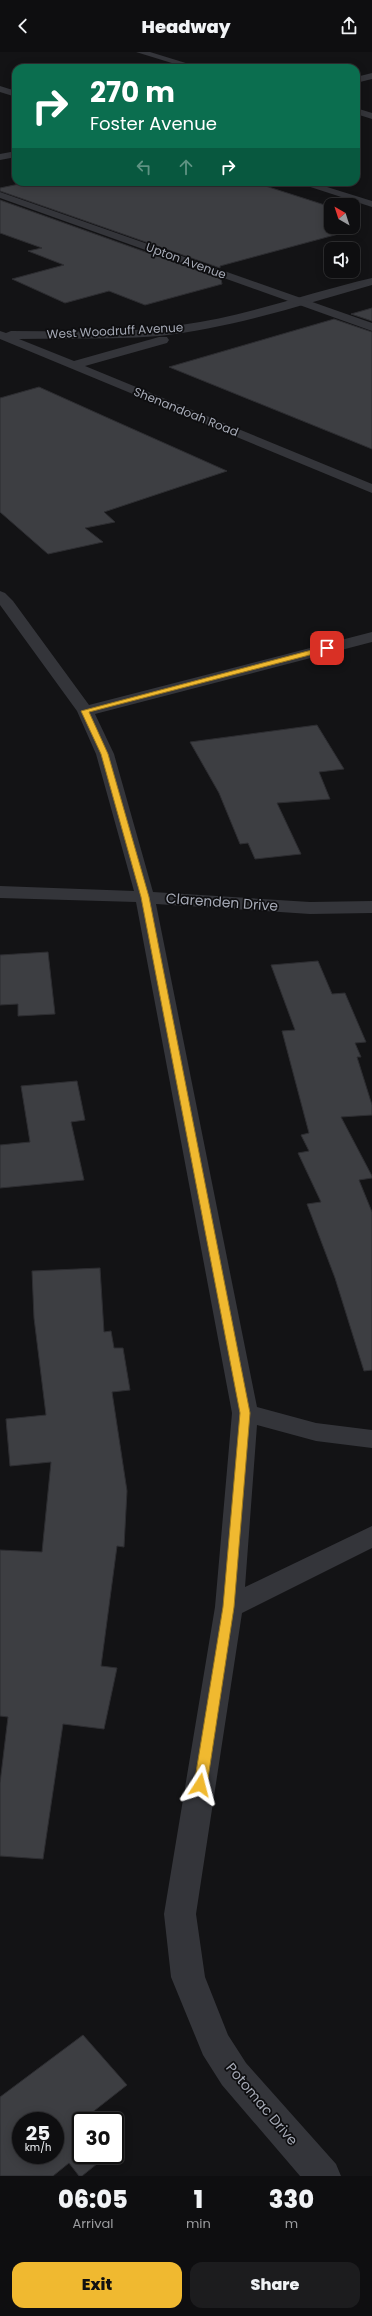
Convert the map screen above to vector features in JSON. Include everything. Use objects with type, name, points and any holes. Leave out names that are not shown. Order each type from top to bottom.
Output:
[{"type":"street","points":[[140,52],[184,64]]},
{"type":"street","points":[[360,79],[372,76]]},
{"type":"street","points":[[0,89],[12,93]]},
{"type":"street","points":[[360,112],[372,116]]},
{"type":"street","points":[[0,157],[12,155]]},
{"type":"street","points":[[313,186],[372,204]]},
{"type":"street","name":"Upton Avenue","points":[[0,195],[372,327]]},
{"type":"street","name":"West Woodruff Avenue","points":[[74,365],[372,281]]},
{"type":"street","name":"West Woodruff Avenue","points":[[1,335],[135,333],[180,329],[275,308]]},
{"type":"street","name":"Shenandoah Road","points":[[1,335],[372,488]]},
{"type":"street","name":"Potomac Drive","points":[[0,596],[8,604],[85,711],[105,754],[145,897],[245,1413],[228,1607],[180,1914],[188,1977],[215,2044],[234,2074],[323,2176]]},
{"type":"street","points":[[85,711],[372,637]]},
{"type":"street","name":"Clarenden Drive","points":[[0,892],[145,897],[310,908],[372,906]]},
{"type":"street","points":[[245,1413],[316,1432],[372,1439]]},
{"type":"street","points":[[228,1607],[372,1536]]},
{"type":"building","points":[[12,186],[265,186],[324,205],[324,234],[339,234],[220,266],[220,268],[0,191],[0,188]]},
{"type":"building","points":[[0,200],[221,279],[222,284],[145,305],[109,291],[65,303],[12,279],[64,265],[28,251],[42,248],[0,233]]},
{"type":"building","points":[[372,308],[372,321],[351,314]]},
{"type":"building","points":[[334,319],[372,332],[372,449],[169,367]]},
{"type":"building","points":[[39,387],[227,471],[104,512],[115,522],[85,528],[103,542],[48,554],[0,512],[0,398]]},
{"type":"building","points":[[317,725],[344,769],[319,772],[330,799],[277,803],[301,854],[255,859],[248,843],[240,844],[219,793],[190,742]]},
{"type":"building","points":[[48,952],[55,1014],[18,1016],[18,1004],[0,1005],[0,955]]},
{"type":"building","points":[[318,961],[332,994],[345,993],[366,1042],[355,1043],[361,1057],[357,1057],[372,1105],[372,1115],[341,1117],[372,1176],[372,1178],[359,1180],[372,1212],[372,1370],[364,1371],[335,1278],[307,1204],[321,1202],[298,1153],[309,1151],[301,1135],[309,1133],[282,1031],[295,1030],[271,965]]},
{"type":"building","points":[[77,1081],[85,1120],[71,1122],[84,1180],[0,1188],[0,1145],[30,1142],[21,1086]]},
{"type":"building","points":[[100,1268],[104,1332],[111,1331],[114,1348],[123,1348],[130,1390],[112,1392],[127,1491],[124,1547],[117,1546],[101,1666],[117,1668],[104,1729],[63,1724],[43,1859],[0,1856],[0,1783],[8,1717],[0,1716],[0,1550],[42,1552],[51,1462],[10,1466],[6,1419],[46,1415],[34,1318],[32,1271]]},
{"type":"building","points":[[83,2035],[127,2085],[93,2112],[72,2112],[72,2164],[97,2164],[82,2176],[79,2176],[69,2163],[53,2176],[0,2176],[0,2097]]},
{"type":"route","points":[[200,1785],[228,1607],[245,1413],[145,897],[105,754],[85,711],[327,648]]}]
